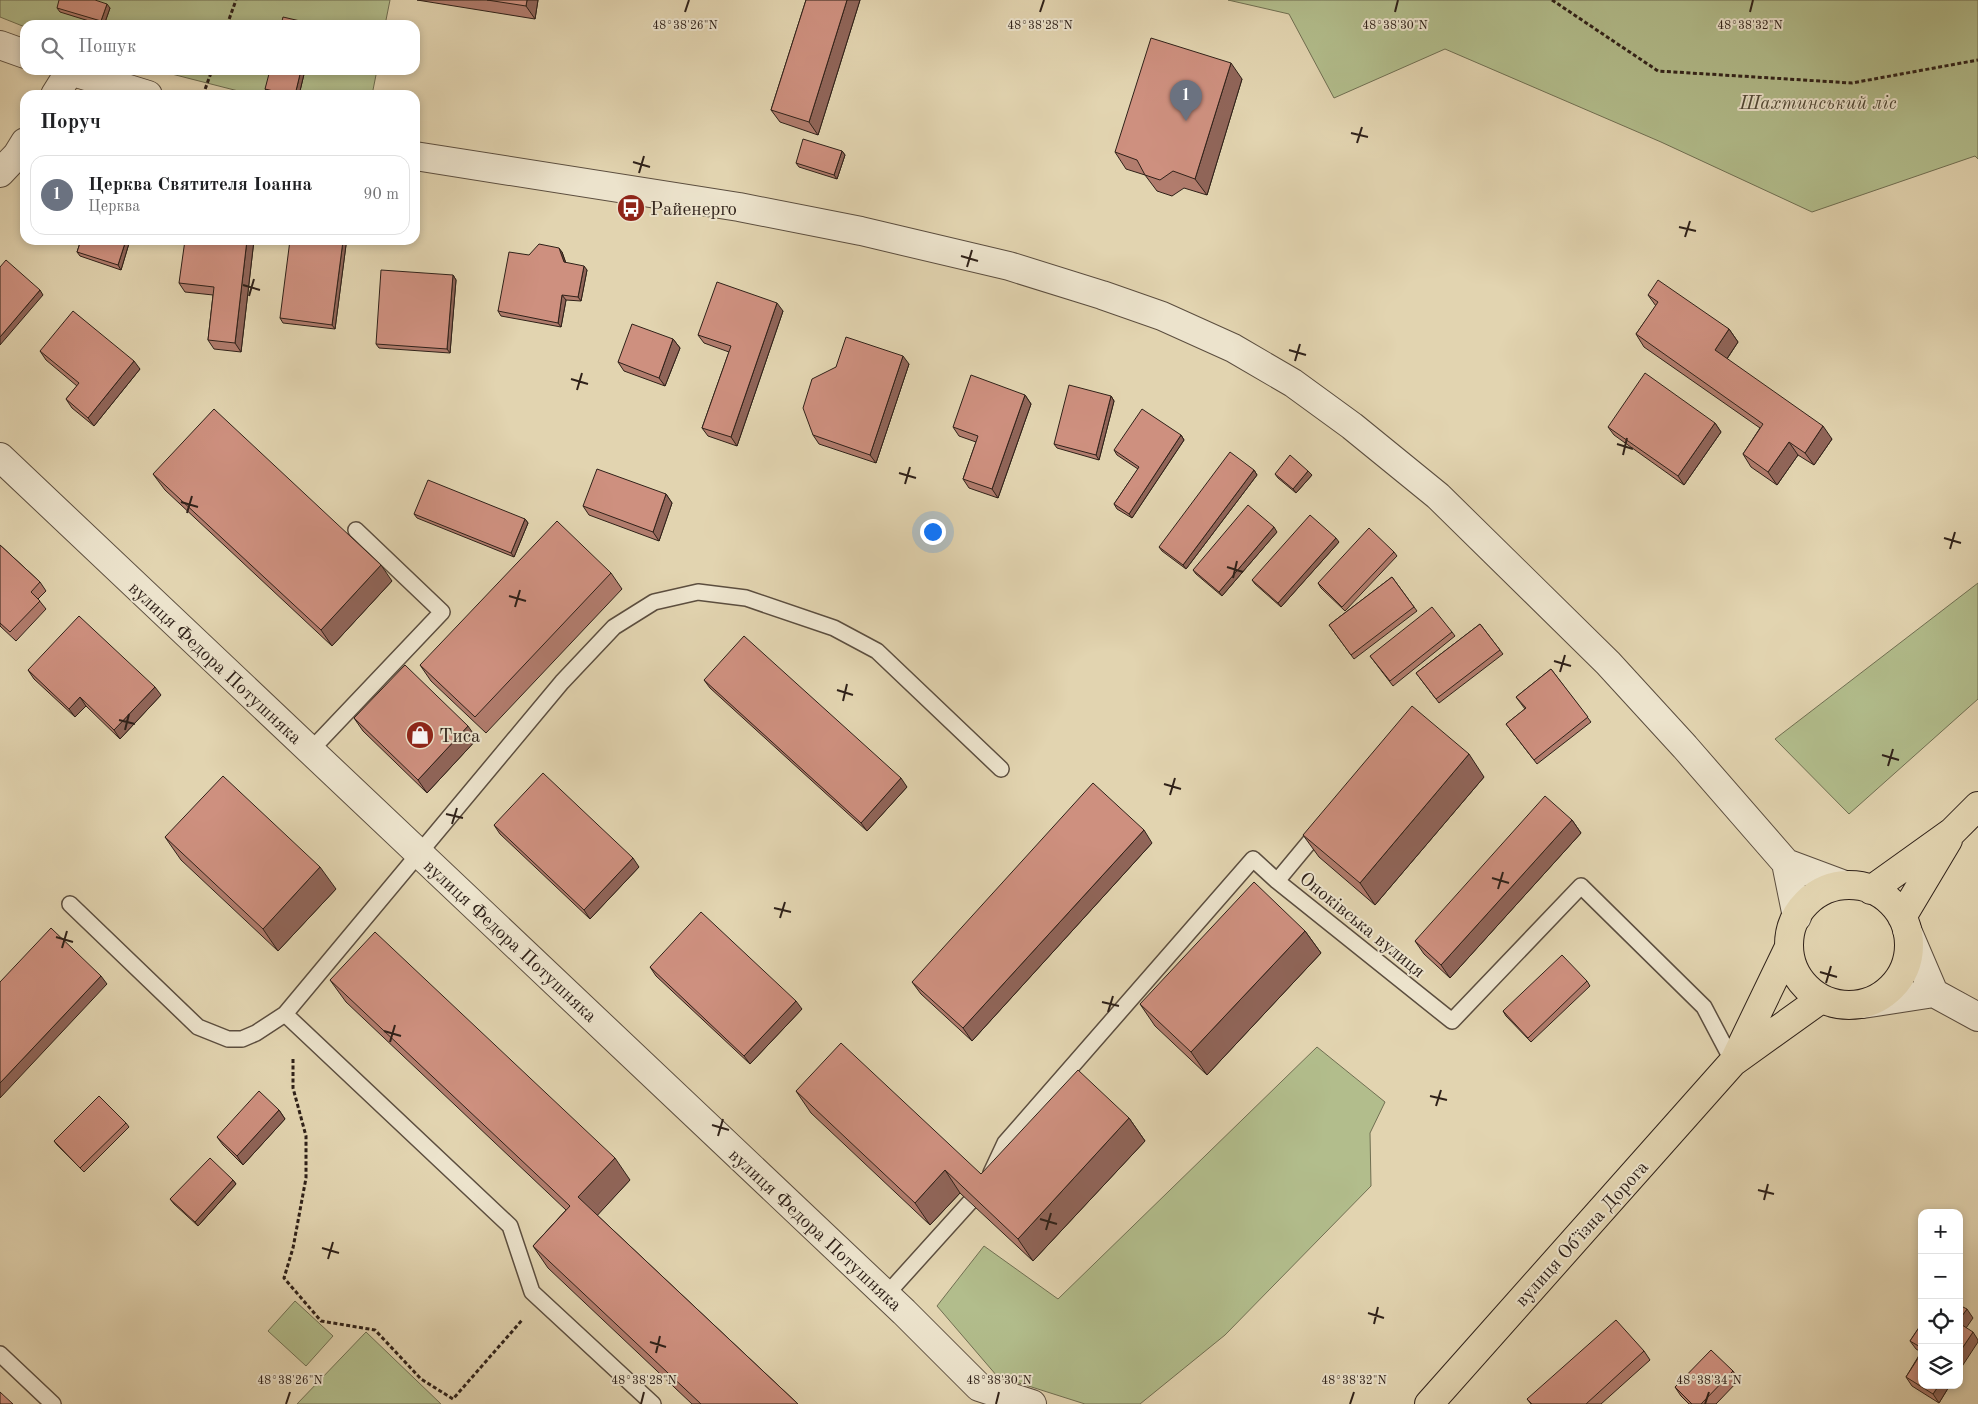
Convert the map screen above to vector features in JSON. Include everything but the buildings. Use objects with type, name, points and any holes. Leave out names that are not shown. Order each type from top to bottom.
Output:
[{"type":"highway","points":[[1858,887],[1880,894],[1894,906],[1905,924],[1909,949],[1905,968],[1895,984],[1881,997],[1863,1004],[1821,1000],[1805,986],[1793,968],[1789,948],[1790,931],[1806,904],[1818,894],[1858,887],[1952,832],[1978,806]]},
{"type":"highway","points":[[1905,924],[1952,832]]},
{"type":"highway","points":[[1733,1062],[1789,948]]},
{"type":"highway","points":[[1733,1062],[1821,1000]]},
{"type":"highway","name":"вулиця Обʼїзна Дорога","points":[[1429,1404],[1733,1062]]},
{"type":"street","points":[[0,45],[20,52]]},
{"type":"street","points":[[58,90],[66,75]]},
{"type":"street","points":[[81,75],[131,90]]},
{"type":"street","points":[[0,173],[20,150]]},
{"type":"street","points":[[420,157],[730,205],[861,231],[1009,266],[1083,289],[1162,316],[1233,348],[1293,383],[1352,426],[1438,496],[1608,663],[1691,754],[1786,863],[1797,917]]},
{"type":"street","name":"вулиця Федора Потушняка","points":[[0,457],[886,1295],[979,1387],[1032,1404]]},
{"type":"street","points":[[1786,863],[1858,887]]},
{"type":"street","points":[[1905,924],[1934,993]]},
{"type":"street","points":[[1863,1004],[1934,993],[1978,1017]]},
{"type":"lane","points":[[310,751],[442,612],[356,530]]},
{"type":"lane","points":[[70,904],[198,1027],[228,1039],[242,1039],[256,1033],[285,1014],[562,682],[614,627],[654,602],[698,592],[746,598],[834,628],[877,651],[1001,769]]},
{"type":"lane","points":[[1277,881],[1330,817]]},
{"type":"lane","name":"Оноківська вулиця","points":[[985,1186],[1005,1143],[1253,859],[1277,881],[1452,1021],[1581,886],[1704,1006],[1733,1062]]},
{"type":"lane","points":[[285,1014],[510,1226],[532,1292],[653,1404]]},
{"type":"lane","points":[[886,1295],[970,1202]]},
{"type":"lane","points":[[0,1354],[53,1404]]},
{"type":"path","points":[[229,20],[236,0]]},
{"type":"path","points":[[1552,0],[1658,71],[1852,83],[1978,60]]},
{"type":"path","points":[[205,90],[210,75]]},
{"type":"path","points":[[285,1014],[293,1062],[293,1088],[306,1136],[306,1178],[293,1248],[284,1278],[320,1321],[375,1330],[421,1379],[453,1399],[539,1299]]},
{"type":"green space","points":[[0,0],[390,0],[386,20],[20,20],[20,25],[0,17]]},
{"type":"green space","name":"Шахтинський ліс","points":[[1228,0],[1978,0],[1978,159],[1975,156],[1812,212],[1661,142],[1445,49],[1334,98],[1289,14]]},
{"type":"green space","points":[[176,75],[376,75],[373,90],[234,90]]},
{"type":"green space","points":[[1978,583],[1978,699],[1849,814],[1775,739]]},
{"type":"green space","points":[[1317,1047],[1385,1102],[1370,1133],[1371,1186],[1225,1335],[1140,1404],[1085,1404],[997,1376],[937,1306],[984,1246],[1058,1299]]},
{"type":"green space","points":[[295,1301],[333,1336],[306,1366],[268,1331]]},
{"type":"green space","points":[[366,1332],[441,1404],[297,1404]]},
{"type":"place","name":"Церква Святителя Іоанна","points":[[1186,121]]},
{"type":"place","name":"Райенерго","points":[[631,208]]},
{"type":"place","name":"Тиса","points":[[420,735]]}]
